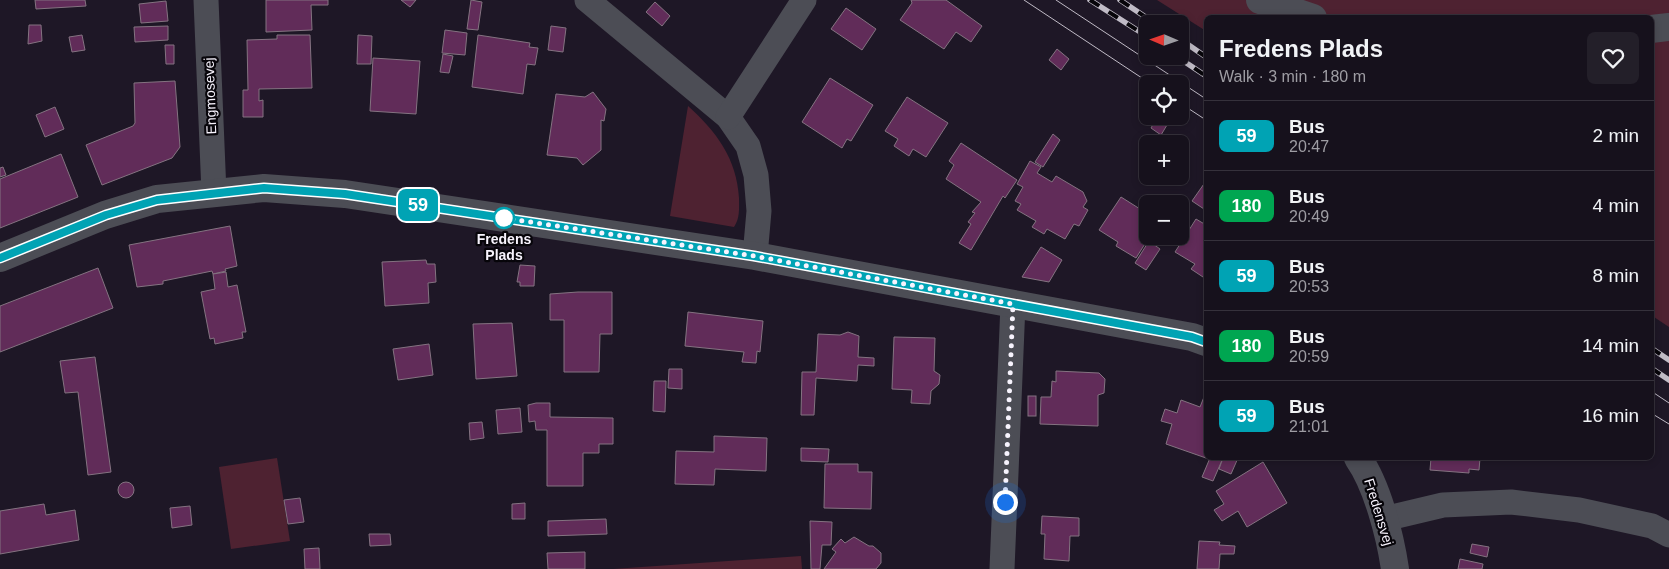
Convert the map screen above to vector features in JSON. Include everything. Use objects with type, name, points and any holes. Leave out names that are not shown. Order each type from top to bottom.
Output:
[{"type":"street","name":"Engmosevej","points":[[206,0],[214,193]]},
{"type":"street","points":[[586,0],[669,67],[728,118],[748,146],[756,176],[759,211],[754,256]]},
{"type":"street","points":[[728,118],[804,0]]},
{"type":"street","points":[[1260,0],[1304,15]]},
{"type":"street","points":[[1654,29],[1669,27]]},
{"type":"street","points":[[0,258],[114,212],[157,200],[264,188],[345,194],[754,256],[1192,337],[1204,341]]},
{"type":"street","points":[[1002,569],[1013,304]]},
{"type":"street","name":"Fredensvej","points":[[1359,460],[1365,468],[1384,519],[1394,569]]},
{"type":"street","points":[[1384,519],[1443,506],[1511,502],[1579,510],[1652,526],[1669,535]]},
{"type":"shaded area","points":[[1157,0],[1669,0],[1669,327],[1654,317],[1654,15],[1204,15],[1204,30],[1189,20],[1189,15],[1181,15]]},
{"type":"shaded area","points":[[688,106],[716,136],[734,171],[739,206],[738,217],[734,227],[670,216]]},
{"type":"shaded area","points":[[277,458],[290,541],[231,549],[219,467]]},
{"type":"shaded area","points":[[801,556],[802,569],[613,569]]},
{"type":"building","points":[[35,0],[85,0],[86,6],[36,9]]},
{"type":"building","points":[[266,0],[328,0],[328,5],[311,5],[312,30],[266,32]]},
{"type":"building","points":[[401,0],[416,0],[410,7]]},
{"type":"building","points":[[471,0],[482,2],[478,30],[467,29]]},
{"type":"building","points":[[911,0],[946,0],[982,26],[971,42],[956,32],[944,49],[900,20],[912,3]]},
{"type":"building","points":[[166,1],[168,21],[141,23],[139,4]]},
{"type":"building","points":[[655,2],[670,16],[662,26],[646,12]]},
{"type":"building","points":[[846,8],[876,29],[862,50],[831,29]]},
{"type":"building","points":[[29,25],[41,25],[42,41],[28,44]]},
{"type":"building","points":[[168,26],[168,40],[135,42],[134,27]]},
{"type":"building","points":[[551,26],[566,28],[563,52],[548,50]]},
{"type":"building","points":[[445,30],[467,33],[465,55],[442,53]]},
{"type":"building","points":[[82,35],[85,50],[72,52],[69,37]]},
{"type":"building","points":[[277,35],[310,35],[312,88],[259,89],[259,101],[263,100],[263,117],[243,117],[243,90],[248,90],[247,40],[277,39]]},
{"type":"building","points":[[358,35],[372,36],[371,64],[357,64]]},
{"type":"building","points":[[478,35],[530,43],[529,47],[538,48],[535,65],[527,64],[523,94],[472,87]]},
{"type":"building","points":[[165,45],[174,45],[174,64],[166,64]]},
{"type":"building","points":[[1057,49],[1069,59],[1061,70],[1049,60]]},
{"type":"building","points":[[443,54],[453,56],[449,73],[440,72]]},
{"type":"building","points":[[373,58],[420,61],[416,114],[370,111]]},
{"type":"building","points":[[830,78],[873,105],[851,141],[847,139],[842,148],[802,122]]},
{"type":"building","points":[[175,81],[180,147],[172,158],[102,185],[86,145],[133,126],[135,123],[134,83]]},
{"type":"building","points":[[593,92],[606,109],[604,121],[601,120],[601,150],[583,165],[577,158],[547,155],[556,94],[585,97]]},
{"type":"building","points":[[907,97],[948,123],[926,157],[913,149],[909,156],[894,146],[898,139],[885,131]]},
{"type":"building","points":[[55,107],[64,129],[45,137],[36,115]]},
{"type":"building","points":[[1153,125],[1167,125],[1161,135],[1151,128]]},
{"type":"building","points":[[1053,134],[1060,140],[1043,167],[1035,162]]},
{"type":"building","points":[[961,143],[1017,180],[1005,198],[1003,196],[971,250],[959,243],[971,224],[968,222],[975,213],[972,212],[981,202],[946,179],[954,165],[949,161]]},
{"type":"building","points":[[61,154],[78,197],[0,228],[0,179]]},
{"type":"building","points":[[1030,161],[1041,167],[1037,173],[1052,182],[1056,176],[1083,192],[1087,201],[1083,207],[1088,210],[1079,226],[1074,224],[1065,239],[1047,229],[1044,234],[1032,227],[1036,221],[1017,210],[1021,204],[1015,201],[1023,187],[1017,184]]},
{"type":"building","points":[[3,167],[6,175],[0,177],[0,168]]},
{"type":"building","points":[[1204,184],[1204,209],[1192,201]]},
{"type":"building","points":[[1121,197],[1139,208],[1139,245],[1144,245],[1136,258],[1116,246],[1118,242],[1099,230]]},
{"type":"building","points":[[1196,219],[1204,224],[1204,278],[1191,269],[1195,264],[1175,252],[1179,245],[1189,245],[1189,230]]},
{"type":"building","points":[[230,226],[237,266],[213,274],[212,271],[163,281],[163,284],[137,287],[129,245]]},
{"type":"building","points":[[1146,245],[1154,245],[1160,249],[1146,270],[1135,263]]},
{"type":"building","points":[[1041,247],[1062,260],[1049,282],[1022,277]]},
{"type":"building","points":[[426,260],[427,264],[435,264],[436,282],[428,283],[429,303],[385,306],[382,262]]},
{"type":"building","points":[[520,265],[535,266],[534,286],[520,286],[520,282],[517,282]]},
{"type":"building","points":[[98,268],[113,308],[0,352],[0,306]]},
{"type":"building","points":[[226,272],[228,287],[237,285],[246,332],[242,332],[243,338],[215,344],[214,338],[210,339],[201,292],[215,289],[213,274]]},
{"type":"building","points":[[612,292],[612,334],[600,334],[599,372],[564,372],[564,320],[550,320],[550,294]]},
{"type":"building","points":[[688,312],[763,321],[760,352],[757,351],[756,363],[742,362],[744,352],[685,346]]},
{"type":"building","points":[[512,323],[517,376],[476,379],[473,324]]},
{"type":"building","points":[[848,332],[859,336],[858,357],[874,358],[874,366],[858,365],[857,381],[816,378],[814,415],[801,415],[802,372],[816,372],[818,334],[840,335]]},
{"type":"building","points":[[894,337],[935,338],[934,371],[940,375],[939,384],[931,391],[930,404],[911,403],[912,390],[892,389]]},
{"type":"building","points":[[429,344],[433,375],[398,380],[393,349]]},
{"type":"building","points":[[95,357],[111,472],[88,475],[78,392],[65,393],[60,361]]},
{"type":"building","points":[[669,369],[682,369],[682,389],[668,388]]},
{"type":"building","points":[[1056,371],[1099,373],[1105,379],[1104,393],[1098,395],[1098,426],[1040,424],[1041,397],[1051,397],[1052,381],[1056,382]]},
{"type":"building","points":[[654,381],[666,381],[665,412],[653,411]]},
{"type":"building","points":[[1028,396],[1036,396],[1036,416],[1028,416]]},
{"type":"building","points":[[1204,397],[1204,457],[1166,444],[1172,424],[1161,421],[1165,409],[1177,413],[1181,400],[1200,407]]},
{"type":"building","points":[[550,403],[550,417],[613,418],[613,444],[599,444],[599,453],[583,453],[583,486],[547,486],[547,430],[536,430],[535,421],[529,422],[528,405]]},
{"type":"building","points":[[520,408],[522,432],[498,434],[496,410]]},
{"type":"building","points":[[482,422],[484,438],[470,440],[469,423]]},
{"type":"building","points":[[714,436],[767,438],[766,471],[715,469],[714,485],[675,484],[676,451],[714,452]]},
{"type":"building","points":[[801,448],[829,449],[828,462],[801,461]]},
{"type":"building","points":[[1209,460],[1222,460],[1213,481],[1202,477]]},
{"type":"building","points":[[1222,460],[1237,460],[1231,474],[1219,469]]},
{"type":"building","points":[[1431,460],[1480,460],[1479,470],[1469,469],[1469,473],[1430,470]]},
{"type":"building","points":[[1263,462],[1287,503],[1247,527],[1238,511],[1222,521],[1214,510],[1224,504],[1216,491]]},
{"type":"building","points":[[825,464],[858,464],[858,472],[872,472],[871,509],[824,508]]},
{"type":"building","points":[[126,482],[132,484],[134,490],[132,496],[126,498],[120,496],[118,490],[120,484]]},
{"type":"building","points":[[300,498],[304,522],[288,524],[284,500]]},
{"type":"building","points":[[525,503],[525,519],[512,519],[512,504]]},
{"type":"building","points":[[44,504],[46,515],[75,510],[79,540],[0,554],[0,511]]},
{"type":"building","points":[[190,506],[192,525],[172,528],[170,508]]},
{"type":"building","points":[[1042,516],[1079,518],[1079,536],[1070,536],[1069,561],[1044,559],[1045,534],[1041,534]]},
{"type":"building","points":[[606,519],[607,534],[548,536],[548,521]]},
{"type":"building","points":[[810,521],[832,522],[831,545],[822,545],[820,569],[811,569]]},
{"type":"building","points":[[369,534],[390,534],[391,545],[370,546]]},
{"type":"building","points":[[854,537],[869,546],[873,546],[881,553],[881,563],[876,569],[824,569],[836,552],[832,549],[841,539],[845,543]]},
{"type":"building","points":[[1199,541],[1220,542],[1219,545],[1235,546],[1234,554],[1220,554],[1219,569],[1197,569]]},
{"type":"building","points":[[1472,544],[1489,547],[1487,557],[1470,553]]},
{"type":"building","points":[[319,548],[320,569],[305,569],[304,549]]},
{"type":"building","points":[[585,552],[585,569],[548,569],[547,553]]},
{"type":"building","points":[[1460,559],[1483,564],[1482,569],[1458,569]]},
{"type":"tram line","points":[[1024,0],[1139,76]]},
{"type":"tram line","points":[[1056,0],[1204,98]]},
{"type":"tram line","points":[[1189,109],[1204,119]]},
{"type":"tram line","points":[[1654,393],[1669,403]]},
{"type":"tram line","points":[[1654,415],[1669,424]]},
{"type":"railway","points":[[1090,0],[1139,31]]},
{"type":"railway","points":[[1120,0],[1142,15]]},
{"type":"railway","points":[[1189,45],[1204,56]]},
{"type":"railway","points":[[1189,65],[1204,75]]},
{"type":"railway","points":[[1654,350],[1669,360]]},
{"type":"railway","points":[[1654,370],[1669,380]]},
{"type":"bus line","name":"59","points":[[0,258],[106,215],[157,200],[264,188],[345,194],[754,256],[1192,337],[1204,341]]},
{"type":"place","name":"Fredens Plads","points":[[504,218]]},
{"type":"route","points":[[504,218],[754,256],[1013,304],[1005,502]]}]
